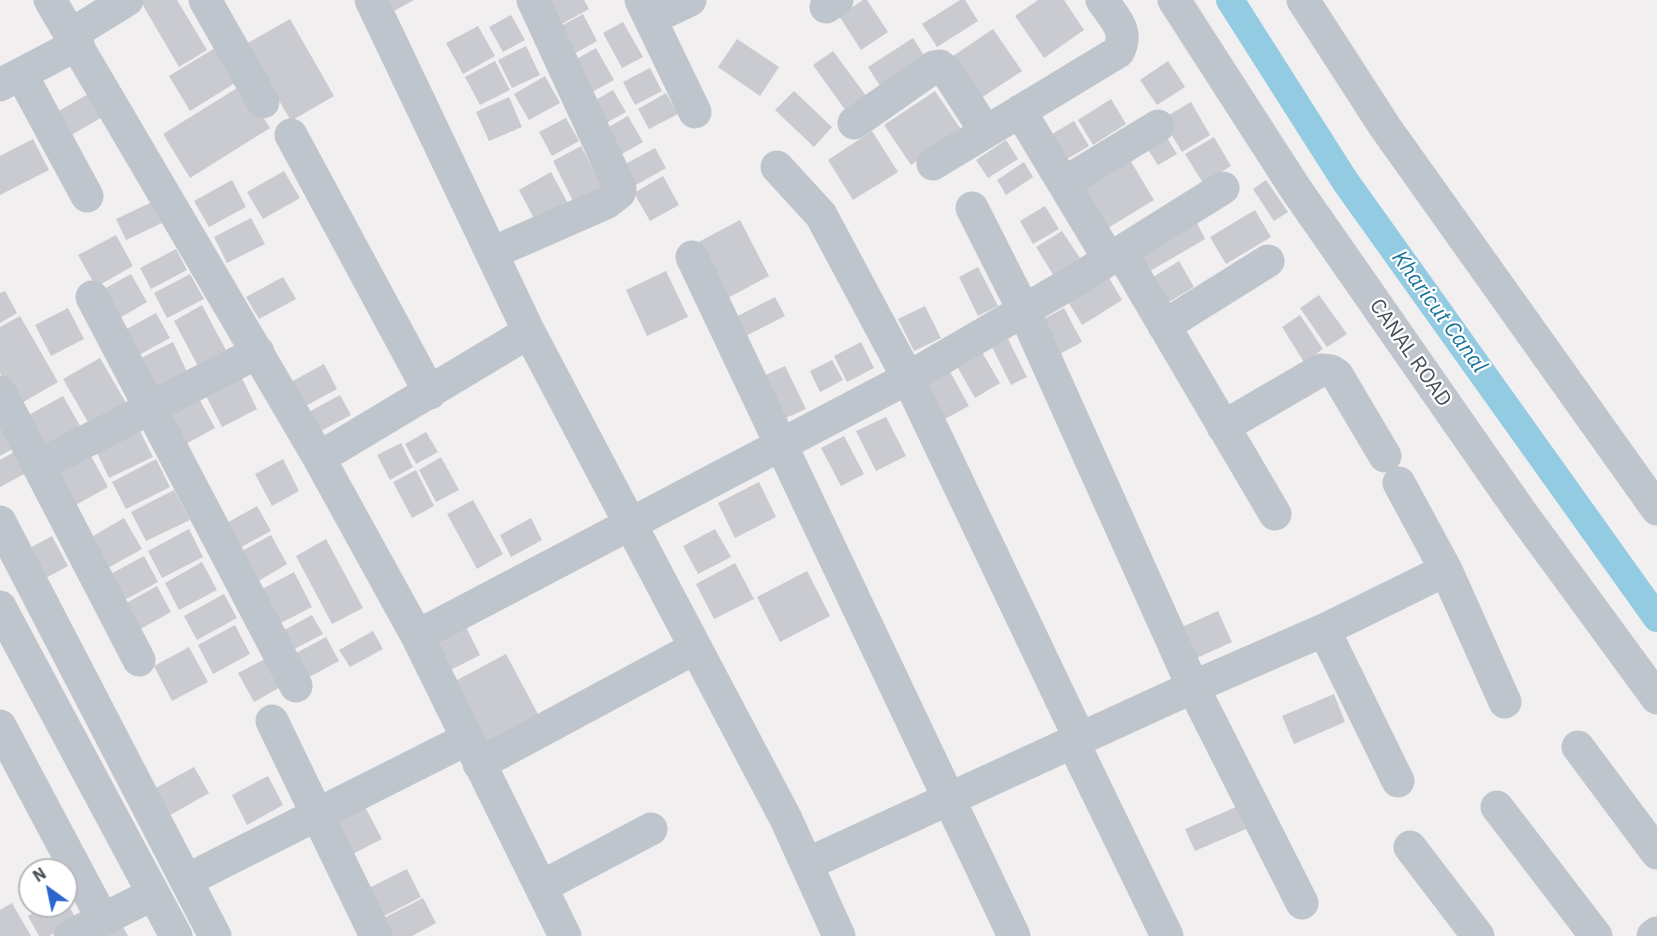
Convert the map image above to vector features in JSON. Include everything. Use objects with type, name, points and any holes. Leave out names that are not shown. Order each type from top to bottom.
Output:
[{"type":"street","points":[[50,0],[75,39],[319,458],[417,636],[566,936]]},
{"type":"street","points":[[87,196],[7,76],[75,39],[127,0]]},
{"type":"street","points":[[205,0],[263,102]]},
{"type":"street","points":[[371,0],[529,332],[786,819],[839,936]]},
{"type":"street","points":[[492,253],[606,203],[619,193],[620,188],[533,0]]},
{"type":"street","points":[[690,0],[646,10],[695,112]]},
{"type":"street","points":[[933,164],[1118,52],[1124,42],[1124,33],[1102,0]]},
{"type":"street","name":"CANAL ROAD","points":[[1174,0],[1295,188],[1520,511],[1657,698]]},
{"type":"street","points":[[1303,0],[1385,127],[1657,509]]},
{"type":"street","points":[[854,123],[933,67],[940,66],[947,72],[986,132]]},
{"type":"street","points":[[1020,111],[1064,183],[1164,326],[1275,514]]},
{"type":"street","points":[[1064,183],[1158,126]]},
{"type":"street","points":[[291,135],[430,393]]},
{"type":"street","points":[[777,167],[821,215],[908,378],[1167,936]]},
{"type":"street","points":[[417,636],[908,378],[1223,188]]},
{"type":"street","points":[[972,208],[1023,309],[1193,687],[1302,903]]},
{"type":"street","points":[[692,257],[1014,936]]},
{"type":"street","points":[[1164,326],[1268,261]]},
{"type":"street","points":[[92,297],[296,686]]},
{"type":"street","points":[[319,458],[529,332]]},
{"type":"street","points":[[38,466],[258,352]]},
{"type":"street","points":[[1223,426],[1321,370],[1331,371],[1337,375],[1392,469],[1446,570],[1505,702]]},
{"type":"street","points":[[0,392],[139,660]]},
{"type":"street","points":[[0,522],[216,936]]},
{"type":"street","points":[[807,864],[1193,687],[1324,630],[1446,570]]},
{"type":"street","points":[[0,606],[176,936]]},
{"type":"street","points":[[1324,630],[1398,781]]},
{"type":"street","points":[[187,880],[316,817],[473,751],[695,648]]},
{"type":"street","points":[[272,722],[316,817],[376,936]]},
{"type":"street","points":[[0,726],[103,920]]},
{"type":"street","points":[[1578,747],[1657,853]]},
{"type":"street","points":[[1497,807],[1596,936]]},
{"type":"street","points":[[541,887],[651,829]]},
{"type":"street","points":[[1410,847],[1478,936]]},
{"type":"street","points":[[70,936],[153,894]]},
{"type":"street","points":[[1653,936],[1657,933]]},
{"type":"building","points":[[144,0],[177,0],[207,50],[179,67],[141,2]]},
{"type":"building","points":[[388,0],[414,0],[394,11]]},
{"type":"building","points":[[544,0],[584,0],[589,9],[558,26]]},
{"type":"building","points":[[863,0],[867,0],[888,32],[861,50],[839,16]]},
{"type":"building","points":[[960,0],[965,0],[978,21],[937,47],[922,24]]},
{"type":"building","points":[[1038,0],[1064,0],[1084,30],[1044,58],[1015,16]]},
{"type":"building","points":[[583,14],[597,41],[565,59],[550,32]]},
{"type":"building","points":[[511,15],[525,40],[503,52],[489,27]]},
{"type":"building","points":[[290,19],[334,96],[291,121],[246,44]]},
{"type":"building","points":[[623,22],[643,57],[622,68],[603,33]]},
{"type":"building","points":[[478,26],[495,56],[463,74],[446,43]]},
{"type":"building","points":[[993,29],[1022,71],[975,102],[947,60]]},
{"type":"building","points":[[913,38],[925,57],[880,86],[868,67]]},
{"type":"building","points":[[737,39],[779,67],[760,96],[718,67]]},
{"type":"building","points":[[526,46],[540,75],[512,88],[498,60]]},
{"type":"building","points":[[215,48],[235,83],[190,111],[169,76]]},
{"type":"building","points":[[596,48],[614,80],[583,97],[566,65]]},
{"type":"building","points":[[833,51],[867,97],[846,111],[813,65]]},
{"type":"building","points":[[495,61],[510,90],[480,105],[465,77]]},
{"type":"building","points":[[1168,61],[1185,87],[1157,105],[1140,80]]},
{"type":"building","points":[[650,68],[662,91],[635,105],[623,82]]},
{"type":"building","points":[[545,76],[560,103],[529,120],[514,94]]},
{"type":"building","points":[[242,85],[270,128],[190,178],[163,134]]},
{"type":"building","points":[[613,90],[626,112],[599,127],[587,105]]},
{"type":"building","points":[[794,91],[832,127],[814,147],[775,110]]},
{"type":"building","points":[[935,91],[962,131],[911,165],[884,125]]},
{"type":"building","points":[[90,93],[104,116],[63,140],[50,116]]},
{"type":"building","points":[[666,93],[678,114],[649,129],[638,109]]},
{"type":"building","points":[[509,97],[522,127],[489,141],[476,112]]},
{"type":"building","points":[[1111,99],[1126,124],[1093,145],[1078,120]]},
{"type":"building","points":[[1191,102],[1210,135],[1182,152],[1162,119]]},
{"type":"building","points":[[628,116],[643,142],[615,158],[600,132]]},
{"type":"building","points":[[566,118],[579,141],[552,156],[539,132]]},
{"type":"building","points":[[1074,121],[1089,146],[1057,165],[1042,140]]},
{"type":"building","points":[[872,131],[898,172],[853,200],[828,160]]},
{"type":"building","points":[[1164,133],[1177,154],[1158,165],[1145,145]]},
{"type":"building","points":[[1214,137],[1231,166],[1203,183],[1185,154]]},
{"type":"building","points":[[33,139],[49,170],[0,195],[0,156]]},
{"type":"building","points":[[1006,140],[1018,159],[988,178],[976,160]]},
{"type":"building","points":[[581,146],[603,188],[574,203],[553,161]]},
{"type":"building","points":[[655,148],[666,168],[629,189],[618,168]]},
{"type":"building","points":[[1130,160],[1154,200],[1108,228],[1083,189]]},
{"type":"building","points":[[1024,162],[1033,177],[1006,195],[997,180]]},
{"type":"building","points":[[284,171],[300,198],[263,219],[247,192]]},
{"type":"building","points":[[551,172],[571,209],[538,226],[519,190]]},
{"type":"building","points":[[663,176],[679,205],[650,221],[634,193]]},
{"type":"building","points":[[232,180],[246,207],[209,227],[194,201]]},
{"type":"building","points":[[1266,180],[1288,212],[1274,221],[1253,189]]},
{"type":"building","points":[[152,202],[162,223],[126,240],[116,219]]},
{"type":"building","points":[[1045,206],[1059,229],[1033,244],[1020,221]]},
{"type":"building","points":[[1255,210],[1271,237],[1226,264],[1210,237]]},
{"type":"building","points":[[251,218],[265,244],[227,263],[214,237]]},
{"type":"building","points":[[1195,219],[1205,239],[1140,277],[1133,259]]},
{"type":"building","points":[[740,220],[769,276],[722,301],[693,245]]},
{"type":"building","points":[[1062,231],[1084,264],[1057,281],[1036,247]]},
{"type":"building","points":[[116,235],[133,266],[96,287],[78,255]]},
{"type":"building","points":[[176,249],[187,270],[151,289],[140,268]]},
{"type":"building","points":[[1179,261],[1194,287],[1169,302],[1153,277]]},
{"type":"building","points":[[978,267],[998,306],[978,316],[959,277]]},
{"type":"building","points":[[666,271],[688,317],[647,336],[626,290]]},
{"type":"building","points":[[131,274],[147,302],[118,319],[102,290]]},
{"type":"building","points":[[190,274],[204,299],[167,318],[154,293]]},
{"type":"building","points":[[283,277],[296,299],[259,319],[246,297]]},
{"type":"building","points":[[1109,278],[1122,300],[1082,325],[1069,303]]},
{"type":"building","points":[[5,291],[17,313],[0,323],[0,293]]},
{"type":"building","points":[[1319,295],[1347,334],[1327,347],[1300,308]]},
{"type":"building","points":[[775,297],[785,316],[736,341],[726,322]]},
{"type":"building","points":[[202,305],[228,354],[200,370],[174,321]]},
{"type":"building","points":[[925,306],[941,338],[914,351],[898,319]]},
{"type":"building","points":[[68,308],[84,339],[51,356],[35,325]]},
{"type":"building","points":[[1064,308],[1082,342],[1058,355],[1040,321]]},
{"type":"building","points":[[156,313],[170,338],[139,355],[125,330]]},
{"type":"building","points":[[1300,315],[1323,349],[1304,362],[1282,327]]},
{"type":"building","points":[[20,316],[58,382],[18,405],[0,373],[0,327]]},
{"type":"building","points":[[1006,335],[1027,377],[1011,385],[990,343]]},
{"type":"building","points":[[173,342],[187,372],[151,391],[135,361]]},
{"type":"building","points":[[861,342],[874,368],[847,382],[834,356]]},
{"type":"building","points":[[979,347],[1000,383],[975,398],[954,361]]},
{"type":"building","points":[[100,358],[129,408],[92,429],[63,379]]},
{"type":"building","points":[[832,360],[843,380],[820,392],[810,371]]},
{"type":"building","points":[[324,364],[337,389],[302,408],[289,383]]},
{"type":"building","points":[[785,366],[806,409],[777,422],[757,379]]},
{"type":"building","points":[[948,368],[969,406],[943,420],[922,382]]},
{"type":"building","points":[[240,374],[257,409],[222,427],[204,392]]},
{"type":"building","points":[[196,393],[215,428],[175,450],[156,415]]},
{"type":"building","points":[[340,395],[351,415],[315,434],[305,414]]},
{"type":"building","points":[[63,396],[83,431],[46,451],[27,416]]},
{"type":"building","points":[[886,417],[906,456],[876,471],[856,431]]},
{"type":"building","points":[[0,422],[14,448],[0,456]]},
{"type":"building","points":[[139,429],[153,457],[109,478],[95,449]]},
{"type":"building","points":[[426,432],[438,452],[416,464],[405,444]]},
{"type":"building","points":[[844,436],[864,474],[841,486],[821,448]]},
{"type":"building","points":[[401,443],[413,467],[390,480],[377,455]]},
{"type":"building","points":[[14,452],[26,473],[0,487],[0,460]]},
{"type":"building","points":[[91,456],[108,487],[74,506],[58,474]]},
{"type":"building","points":[[441,457],[459,490],[436,502],[419,470]]},
{"type":"building","points":[[156,459],[170,487],[126,509],[112,482]]},
{"type":"building","points":[[283,459],[299,491],[272,506],[255,474]]},
{"type":"building","points":[[416,470],[434,506],[412,518],[393,482]]},
{"type":"building","points":[[759,482],[776,517],[735,538],[718,503]]},
{"type":"building","points":[[174,490],[190,520],[146,541],[131,512]]},
{"type":"building","points":[[473,500],[503,554],[477,569],[447,514]]},
{"type":"building","points":[[257,506],[271,531],[232,552],[218,528]]},
{"type":"building","points":[[124,518],[142,549],[106,569],[88,539]]},
{"type":"building","points":[[531,518],[542,540],[511,557],[500,535]]},
{"type":"building","points":[[189,529],[203,557],[162,578],[148,551]]},
{"type":"building","points":[[715,529],[731,557],[698,574],[683,546]]},
{"type":"building","points":[[271,535],[287,564],[250,586],[233,556]]},
{"type":"building","points":[[52,536],[68,566],[44,579],[28,549]]},
{"type":"building","points":[[326,539],[363,608],[332,624],[296,556]]},
{"type":"building","points":[[144,556],[158,582],[121,602],[107,576]]},
{"type":"building","points":[[202,562],[217,590],[179,610],[165,583]]},
{"type":"building","points":[[735,563],[754,599],[714,619],[696,584]]},
{"type":"building","points":[[807,571],[830,616],[780,642],[757,597]]},
{"type":"building","points":[[294,572],[312,607],[271,628],[253,594]]},
{"type":"building","points":[[157,586],[171,612],[135,632],[121,606]]},
{"type":"building","points":[[224,594],[237,618],[197,640],[184,616]]},
{"type":"building","points":[[1218,611],[1232,642],[1188,662],[1173,631]]},
{"type":"building","points":[[312,615],[323,634],[287,653],[277,634]]},
{"type":"building","points":[[460,615],[480,655],[441,675],[421,634]]},
{"type":"building","points":[[235,625],[250,654],[213,674],[198,645]]},
{"type":"building","points":[[373,631],[383,649],[350,667],[339,650]]},
{"type":"building","points":[[326,637],[339,661],[300,682],[287,658]]},
{"type":"building","points":[[189,647],[208,682],[172,701],[154,666]]},
{"type":"building","points":[[506,654],[540,718],[478,751],[444,687]]},
{"type":"building","points":[[267,658],[282,686],[254,702],[238,673]]},
{"type":"building","points":[[1334,694],[1345,722],[1294,744],[1282,716]]},
{"type":"building","points":[[194,767],[209,793],[167,817],[152,790]]},
{"type":"building","points":[[268,776],[283,805],[247,825],[232,795]]},
{"type":"building","points":[[364,805],[382,839],[345,858],[327,824]]},
{"type":"building","points":[[1236,807],[1246,829],[1195,851],[1185,829]]},
{"type":"building","points":[[407,869],[421,897],[382,917],[367,889]]},
{"type":"building","points":[[423,898],[436,923],[412,936],[390,936],[382,919]]},
{"type":"building","points":[[12,903],[18,918],[21,918],[31,936],[0,936],[0,910]]},
{"type":"building","points":[[29,918],[75,918],[77,921],[49,936],[39,936]]},
{"type":"building","points":[[123,927],[128,936],[105,936]]},
{"type":"waterway","name":"Kharicut Canal","points":[[1230,0],[1345,181],[1657,618]]}]
